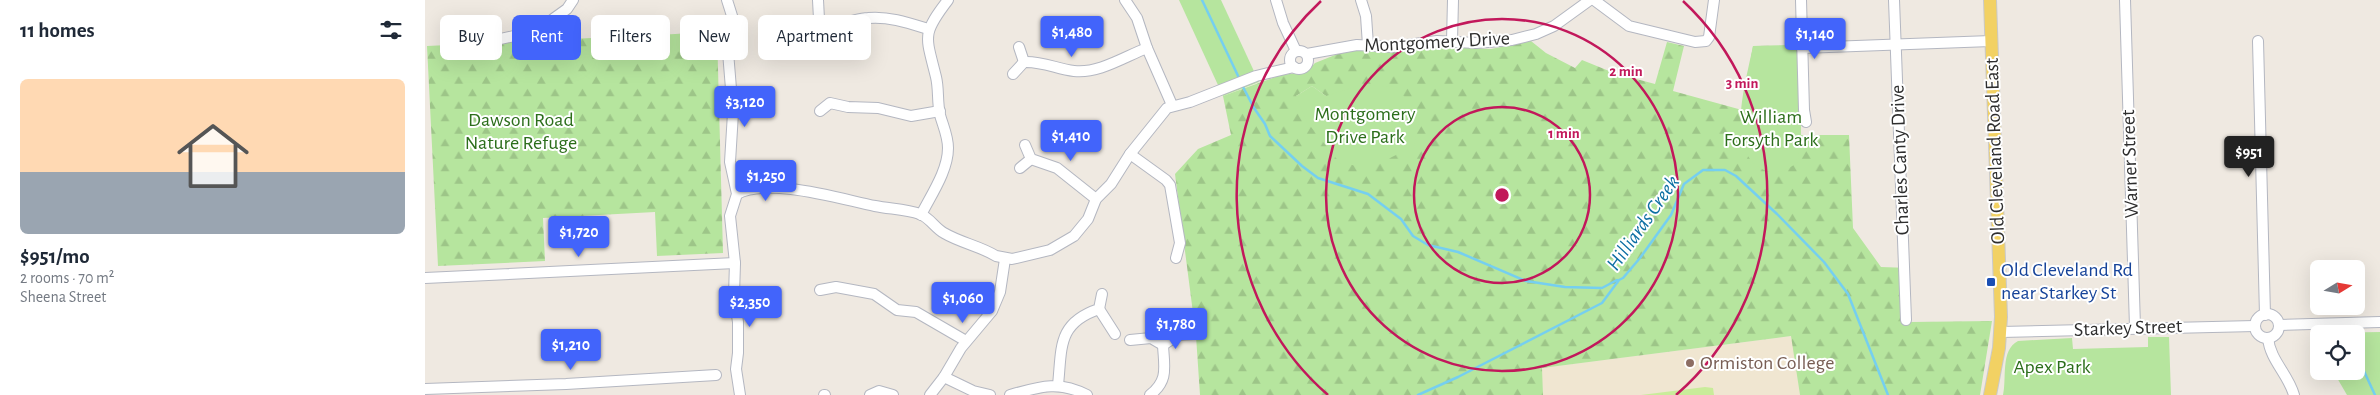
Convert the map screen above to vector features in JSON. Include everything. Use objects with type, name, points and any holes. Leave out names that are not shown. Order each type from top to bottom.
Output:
[{"type":"main road","name":"Old Cleveland Road East","points":[[1990,395],[2001,332],[1991,0]]},
{"type":"street","points":[[559,15],[567,9],[573,0]]},
{"type":"street","points":[[727,0],[733,19],[728,52],[733,113],[730,162],[737,194],[730,216],[735,263],[734,295],[738,322],[736,369],[740,395]]},
{"type":"street","points":[[818,0],[819,15]]},
{"type":"street","points":[[921,215],[946,165],[948,156],[947,137],[940,111],[936,77],[928,47],[929,29],[948,0]]},
{"type":"street","points":[[737,194],[751,196],[782,194],[792,190],[837,195],[863,203],[921,215],[942,232],[1005,259],[1050,250],[1067,242],[1088,219],[1097,198],[1111,184],[1130,154],[1157,118],[1172,105],[1147,48],[1137,18],[1125,0]]},
{"type":"street","points":[[1276,0],[1283,23],[1299,58]]},
{"type":"street","points":[[1361,0],[1366,16],[1368,45]]},
{"type":"street","points":[[1452,41],[1453,0]]},
{"type":"street","name":"Montgomery Drive","points":[[1172,105],[1190,102],[1225,87],[1275,70],[1299,58],[1334,50],[1368,45],[1392,47],[1437,41],[1500,42],[1529,36],[1563,21],[1590,0]]},
{"type":"street","points":[[1594,0],[1629,26],[1668,37],[1701,42],[1709,37],[1714,0]]},
{"type":"street","points":[[1801,0],[1804,110],[1806,122]]},
{"type":"street","name":"Charles Canty Drive","points":[[1895,0],[1906,320]]},
{"type":"street","name":"Warner Street","points":[[2125,0],[2135,327]]},
{"type":"street","points":[[871,18],[878,17],[929,29]]},
{"type":"street","points":[[1802,48],[1991,41]]},
{"type":"street","points":[[2258,41],[2265,315]]},
{"type":"street","points":[[1019,47],[1024,62]]},
{"type":"street","points":[[1024,62],[1042,63],[1073,71],[1091,71],[1147,48]]},
{"type":"street","points":[[1013,74],[1024,62]]},
{"type":"street","points":[[820,111],[831,98],[849,107],[878,108],[911,116],[940,111]]},
{"type":"street","points":[[1025,145],[1031,159],[1057,168],[1097,198]]},
{"type":"street","points":[[1130,154],[1166,180],[1171,186],[1179,243],[1176,258]]},
{"type":"street","points":[[1020,168],[1031,159]]},
{"type":"street","points":[[929,395],[944,377],[966,341],[986,319],[997,302],[1005,259]]},
{"type":"street","points":[[425,278],[735,263]]},
{"type":"street","points":[[820,290],[836,287],[874,294],[897,310],[915,312],[966,341]]},
{"type":"street","points":[[1102,294],[1099,309],[1115,334]]},
{"type":"street","points":[[1058,385],[1059,353],[1064,336],[1077,320],[1087,313],[1099,309]]},
{"type":"street","points":[[2265,315],[2275,318],[2279,325],[2275,335],[2268,338],[2257,334],[2255,326],[2258,318],[2265,315]]},
{"type":"street","points":[[2279,325],[2380,322]]},
{"type":"street","name":"Starkey Street","points":[[2001,332],[2135,327],[2255,326]]},
{"type":"street","points":[[1163,345],[1178,335],[1193,334]]},
{"type":"street","points":[[1130,340],[1151,338],[1163,345]]},
{"type":"street","points":[[2268,338],[2269,350],[2291,384],[2294,395]]},
{"type":"street","points":[[1150,395],[1159,388],[1164,376],[1163,345]]},
{"type":"street","points":[[425,389],[566,384],[716,375]]},
{"type":"street","points":[[944,377],[973,391],[990,395]]},
{"type":"street","points":[[1010,395],[1058,385],[1069,387],[1087,395]]},
{"type":"street","points":[[870,395],[879,391],[893,395]]},
{"type":"shaded area","name":"Ormiston College","points":[[1792,336],[1800,395],[1543,395],[1541,368]]},
{"type":"green space","points":[[1179,0],[1221,0],[1259,82],[1223,96]]},
{"type":"green space","name":"Dawson Road Nature Refuge","points":[[670,34],[680,34],[680,60],[718,60],[723,253],[657,256],[655,212],[543,218],[545,261],[438,266],[427,46],[440,45],[440,60],[502,60],[502,42],[512,42],[512,60],[581,60],[581,39],[591,38],[591,60],[670,60]]},
{"type":"green space","points":[[1531,41],[1546,53],[1575,68],[1582,60],[1614,73],[1655,84],[1667,42],[1684,46],[1673,91],[1742,110],[1753,46],[1799,45],[1801,135],[1849,135],[1853,228],[1881,267],[1910,268],[1910,322],[1992,321],[1980,395],[1800,395],[1791,336],[1542,368],[1543,395],[1200,395],[1196,336],[1175,174],[1198,149],[1231,135],[1223,96],[1281,75],[1306,72],[1315,63],[1345,51],[1385,51],[1444,47],[1491,49]],"holes":[[[1312,86],[1326,96],[1296,96]]]},
{"type":"green space","name":"William Forsyth Park","points":[[1799,45],[1801,135],[1798,162],[1781,171],[1767,171],[1750,160],[1744,146],[1741,130],[1743,94],[1753,46]]},
{"type":"green space","name":"Montgomery Drive Park","points":[[1361,85],[1396,87],[1420,115],[1414,146],[1370,168],[1340,163],[1307,122],[1296,96],[1312,86],[1326,96]]},
{"type":"green space","points":[[2365,332],[2380,332],[2380,395],[2347,395],[2338,380],[2365,380]]},
{"type":"green space","name":"Apex Park","points":[[2148,337],[2169,337],[2171,395],[2003,395],[2006,358],[2012,345],[2018,341],[2072,338],[2073,349],[2148,347]]},
{"type":"green space","points":[[1705,387],[1713,388],[1714,395],[1641,395]]},
{"type":"waterway","points":[[1202,0],[1240,80]]},
{"type":"waterway","points":[[1242,85],[1270,136],[1302,166],[1318,178],[1368,194],[1401,219],[1413,236],[1428,245],[1458,252],[1526,281],[1565,287],[1602,288],[1617,280]]},
{"type":"waterway","name":"Hilliards Creek","points":[[1418,395],[1458,377],[1602,303],[1619,280],[1623,278],[1640,258],[1671,215],[1684,184],[1703,170],[1725,170],[1736,176],[1824,262],[1848,294],[1888,395]]},
{"type":"waterway","points":[[2365,373],[2375,395]]},
{"type":"place","name":"Old Cleveland Rd near Starkey St","points":[[1991,282]]},
{"type":"place","name":"Ormiston College","points":[[1690,363]]}]
